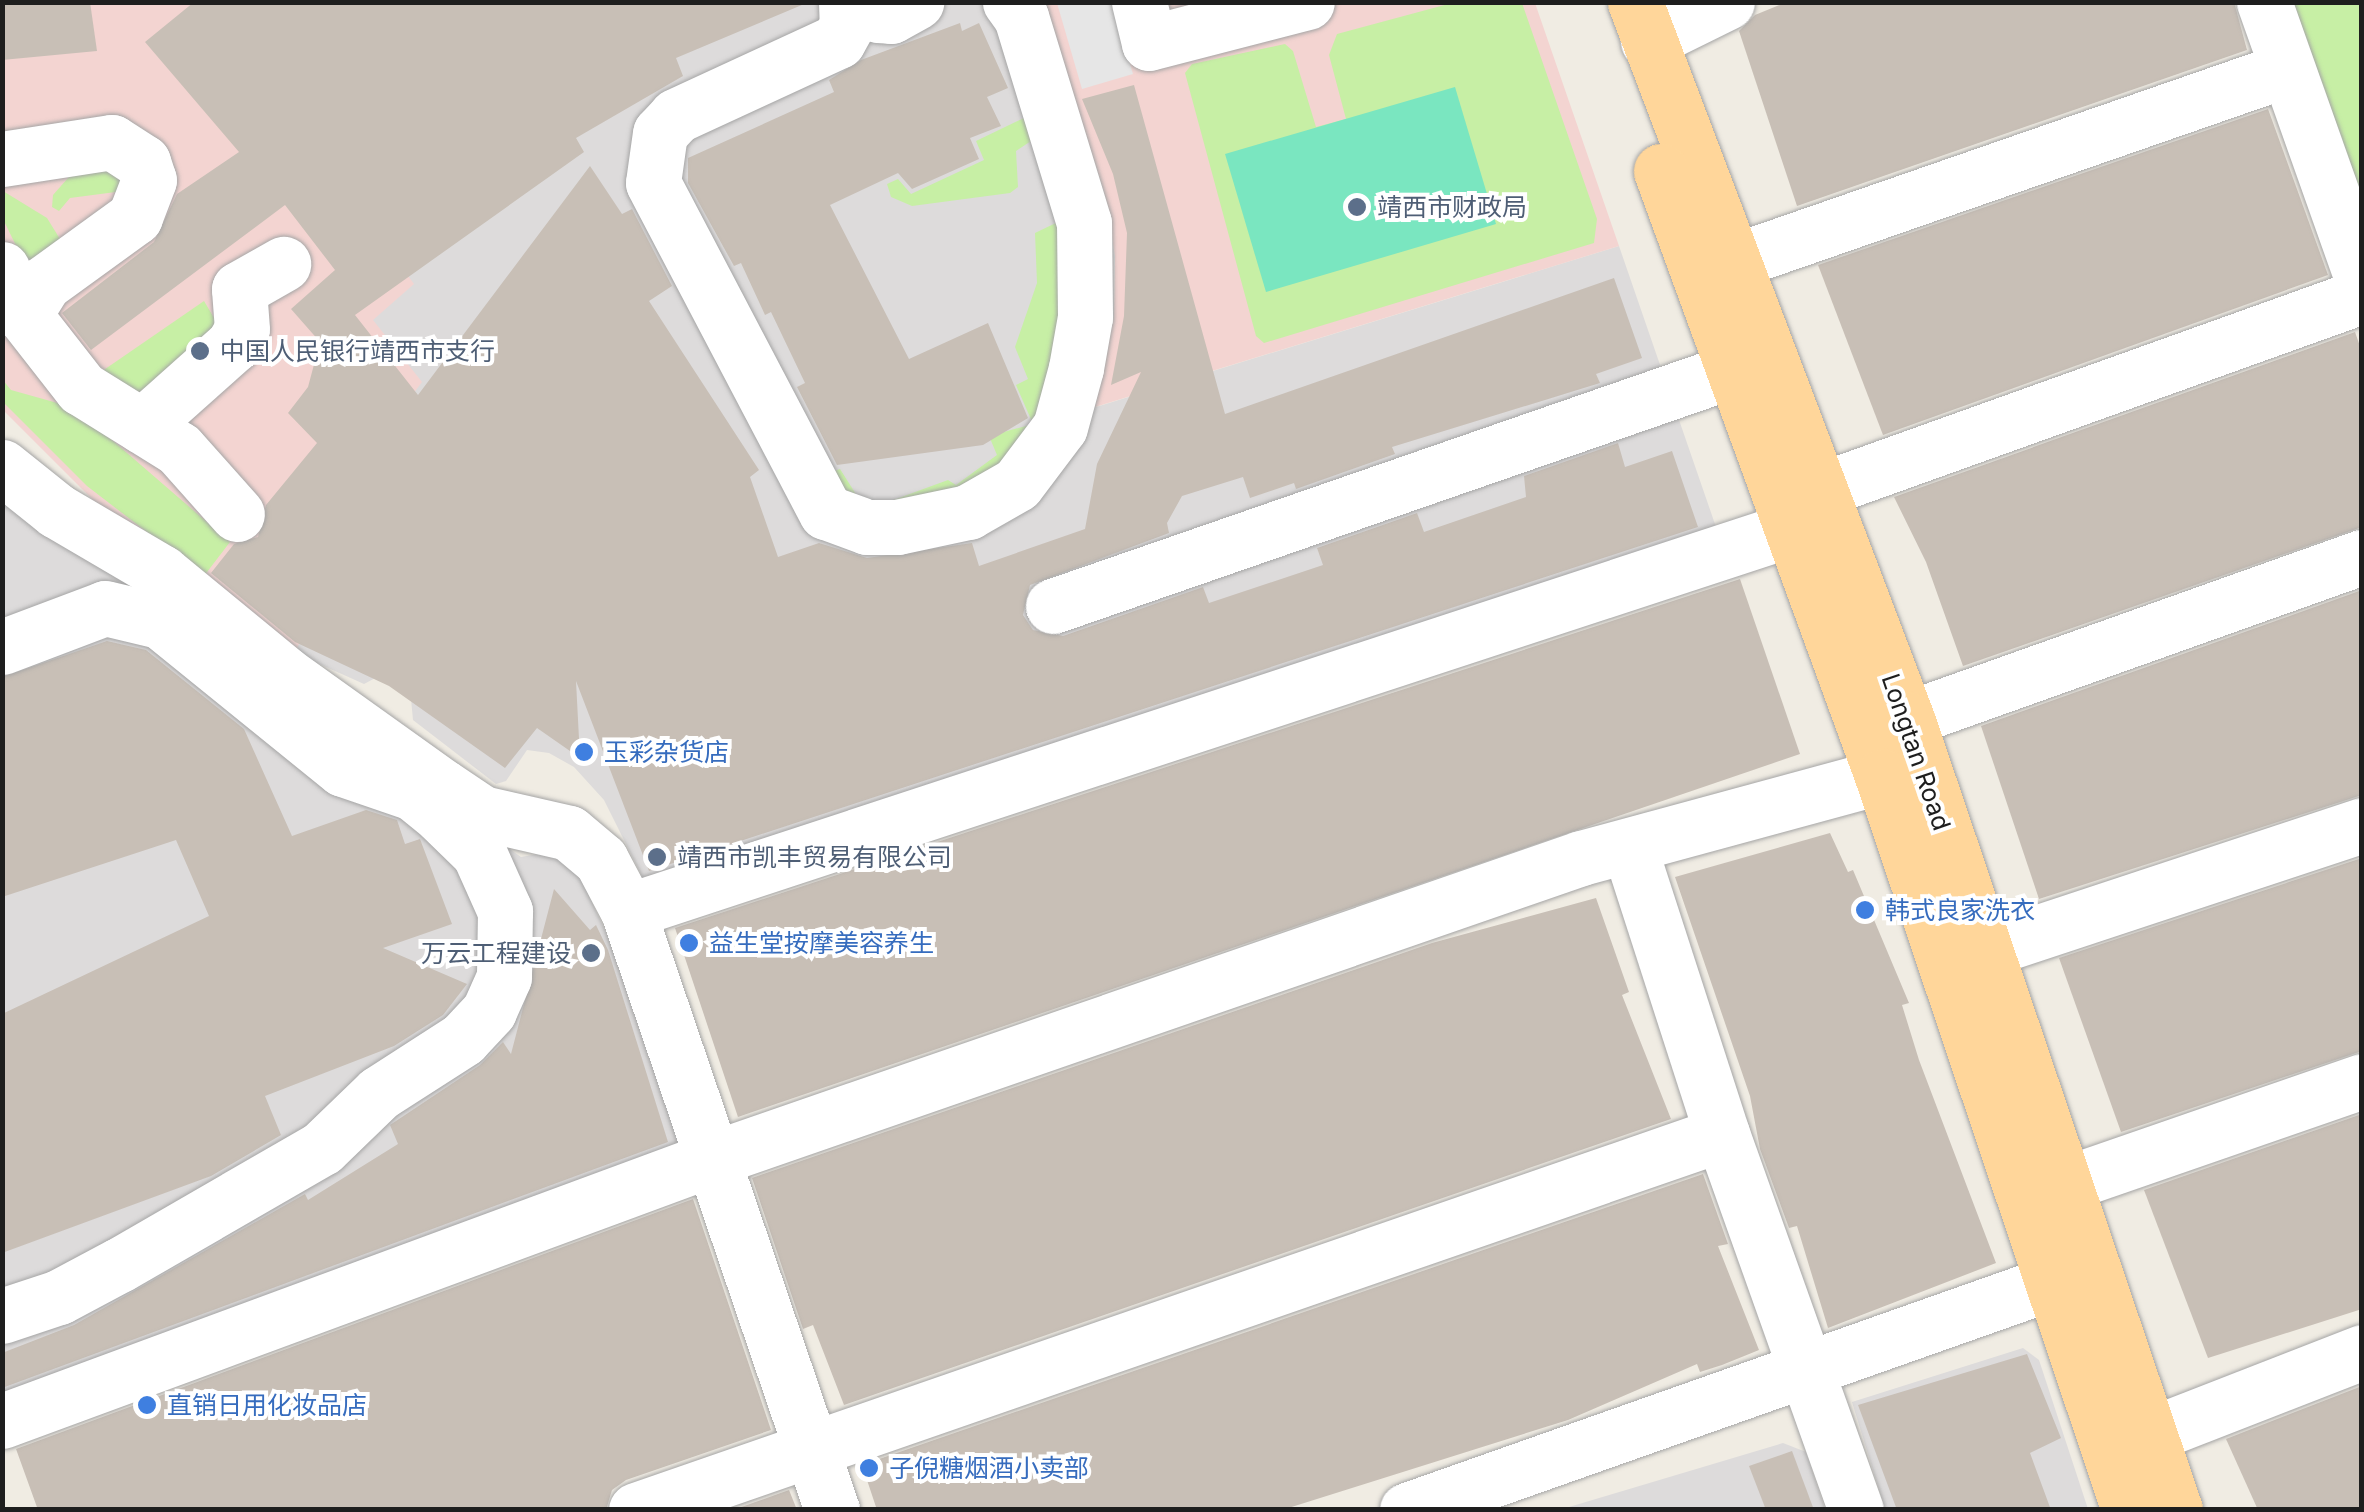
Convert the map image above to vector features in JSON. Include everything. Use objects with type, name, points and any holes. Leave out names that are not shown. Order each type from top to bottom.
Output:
[{"type":"main road","name":"Longtan Road","points":[[1603,2],[1731,371],[1906,719],[2175,1510]]},
{"type":"main road","name":"Longtan Road","points":[[1642,22],[1735,260],[1803,510],[1882,776],[2129,1510]]},
{"type":"street","points":[[846,2],[846,24],[838,41],[676,116],[660,133],[653,183],[826,512],[867,526],[896,527],[968,512],[1017,484],[1060,427],[1076,368],[1086,318],[1084,223],[1020,17],[1010,2]]},
{"type":"street","points":[[868,2],[878,15],[891,16],[916,2]]},
{"type":"street","points":[[1139,2],[1149,43],[1307,2]]},
{"type":"street","points":[[1642,22],[1727,2]]},
{"type":"street","points":[[2264,2],[2362,278]]},
{"type":"street","points":[[1735,260],[2285,70]]},
{"type":"street","points":[[2,159],[112,142],[143,162],[149,180],[134,218],[44,283],[13,292],[81,388],[179,450],[237,514]]},
{"type":"street","points":[[142,426],[233,344],[242,329],[239,289],[283,264]]},
{"type":"street","points":[[628,911],[1803,510],[2362,296]]},
{"type":"street","points":[[1053,606],[1731,371]]},
{"type":"street","points":[[2,467],[160,572],[285,674],[469,804],[570,833],[601,860],[628,911],[709,1160],[832,1510]]},
{"type":"street","points":[[2,1316],[120,1265],[322,1148],[379,1093],[463,1039],[488,1011],[504,976],[505,911],[479,853],[412,793],[342,770],[182,638],[124,608],[103,581],[107,540]]},
{"type":"street","points":[[1906,719],[2362,557]]},
{"type":"street","points":[[2,647],[106,608],[124,608]]},
{"type":"street","points":[[2,1421],[709,1160],[1629,846],[1882,776]]},
{"type":"street","points":[[1985,950],[2362,825]]},
{"type":"street","points":[[1629,846],[1722,1134],[1813,1378],[1856,1510]]},
{"type":"street","points":[[2065,1184],[2362,1081]]},
{"type":"street","points":[[636,1510],[1722,1134]]},
{"type":"street","points":[[1407,1510],[2055,1296]]},
{"type":"street","points":[[2148,1436],[2362,1352]]},
{"type":"street","points":[[1479,1510],[1813,1378]]},
{"type":"shaded area","name":"中国人民银行靖西市支行","points":[[2,3],[196,3],[325,161],[414,284],[373,320],[422,382],[401,410],[295,653],[95,502],[3,410]]},
{"type":"shaded area","points":[[421,3],[1044,3],[1105,195],[1115,256],[1114,317],[1096,407],[1619,246],[1716,527],[643,878],[604,800],[574,767],[549,753],[527,750],[506,781],[496,784],[413,720],[411,699],[381,675],[364,684],[295,653],[373,319],[325,161]]},
{"type":"shaded area","name":"靖西市财政局","points":[[1044,3],[1535,3],[1619,246],[1095,407],[1114,317],[1115,256],[1105,195]]},
{"type":"shaded area","points":[[1057,3],[1112,3],[1133,74],[1082,89]]},
{"type":"shaded area","points":[[2,494],[521,857],[567,849],[618,958],[681,1142],[3,1401]]},
{"type":"shaded area","points":[[2023,1348],[2039,1360],[2088,1509],[1885,1509],[1852,1402]]},
{"type":"shaded area","points":[[1783,1443],[1806,1452],[1825,1509],[1559,1510]]},
{"type":"green space","points":[[1452,3],[1522,3],[1597,219],[1594,243],[1264,343],[1256,336],[1185,73],[1192,64],[1285,44],[1293,51],[1316,127],[1346,119],[1329,55],[1337,34]]},
{"type":"green space","points":[[2284,3],[2361,3],[2361,216]]},
{"type":"green space","points":[[1455,87],[1496,224],[1266,292],[1225,154]]},
{"type":"green space","points":[[1028,116],[1034,139],[1016,151],[1018,187],[1010,193],[912,206],[891,197],[887,184],[898,179],[911,194],[984,160],[976,141]]},
{"type":"green space","points":[[101,155],[131,190],[70,198],[59,211],[52,207],[53,195],[75,170]]},
{"type":"green space","points":[[3,191],[47,218],[60,239],[53,264],[23,260],[3,219]]},
{"type":"green space","points":[[1062,220],[1060,328],[1033,432],[995,479],[975,490],[876,515],[848,507],[828,473],[840,469],[866,510],[948,480],[956,485],[997,455],[989,436],[1033,424],[1016,385],[1028,379],[1015,347],[1037,283],[1035,233]]},
{"type":"green space","points":[[204,301],[223,333],[131,398],[95,376]]},
{"type":"green space","points":[[2,379],[11,390],[61,404],[112,440],[230,542],[204,576],[87,486],[3,402]]},
{"type":"building","points":[[2,2],[90,2],[97,51],[2,60]]},
{"type":"building","points":[[194,2],[809,2],[676,58],[683,76],[576,138],[584,152],[355,315],[418,395],[590,166],[622,214],[632,209],[672,286],[649,301],[759,470],[750,477],[778,557],[819,543],[867,558],[972,543],[979,566],[1085,529],[1097,464],[1141,372],[1111,385],[1124,316],[1127,233],[1113,174],[1082,99],[1134,85],[1225,414],[1614,278],[1642,358],[1596,374],[1600,383],[1392,447],[1395,454],[1296,489],[1294,483],[1250,498],[1243,477],[1182,496],[1167,523],[1169,533],[1030,585],[1023,615],[1033,630],[1063,636],[1203,587],[1209,603],[1323,565],[1317,548],[1417,513],[1424,532],[1526,497],[1524,476],[1618,443],[1625,467],[1672,451],[1698,527],[649,871],[576,681],[580,758],[537,728],[505,768],[389,686],[295,642],[211,573],[234,544],[258,537],[266,505],[317,443],[288,413],[308,387],[320,342],[291,309],[335,270],[285,205],[91,350],[62,313],[154,242],[177,194],[239,152],[145,42]]},
{"type":"building","points":[[1787,2],[2234,2],[2247,50],[1797,206],[1739,31],[1755,15]]},
{"type":"building","points":[[960,23],[962,31],[979,23],[1008,88],[987,97],[1001,126],[970,138],[979,159],[912,189],[898,173],[830,205],[909,359],[988,323],[1028,418],[983,445],[837,465],[797,387],[805,383],[771,312],[765,315],[741,263],[734,266],[688,183],[688,158],[834,92],[829,80],[861,60]]},
{"type":"building","points":[[2268,109],[2328,275],[1883,435],[1818,265]]},
{"type":"building","points":[[2355,332],[2362,352],[2362,527],[1963,666],[1926,562],[1894,497]]},
{"type":"building","points":[[1740,579],[1800,754],[738,1117],[675,928]]},
{"type":"building","points":[[2362,590],[2362,795],[2039,899],[1981,726]]},
{"type":"building","points":[[107,641],[146,650],[244,729],[292,836],[366,810],[397,820],[405,844],[420,839],[452,924],[383,948],[467,984],[443,1015],[394,1046],[265,1096],[281,1135],[211,1176],[2,1253],[2,1014],[209,916],[176,840],[2,897],[2,677]]},
{"type":"building","points":[[1830,833],[1848,872],[1853,870],[1909,1003],[1902,1005],[1919,1060],[1996,1263],[1828,1328],[1797,1226],[1789,1228],[1760,1149],[1750,1096],[1675,877]]},
{"type":"building","points":[[2362,858],[2362,1051],[2121,1132],[2059,958]]},
{"type":"building","points":[[554,889],[590,930],[596,925],[608,950],[668,1142],[2,1388],[2,1353],[74,1325],[305,1194],[308,1200],[398,1144],[390,1125],[480,1065],[503,1042],[511,1054]]},
{"type":"building","points":[[1596,898],[1629,992],[1622,995],[1671,1119],[844,1405],[813,1325],[803,1329],[752,1178],[1432,943]]},
{"type":"building","points":[[2362,1114],[2362,1309],[2208,1358],[2144,1190]]},
{"type":"building","points":[[1703,1174],[1728,1244],[1718,1246],[1759,1350],[1700,1372],[1697,1364],[1568,1420],[1282,1510],[877,1510],[862,1465]]},
{"type":"building","points":[[693,1199],[771,1430],[626,1480],[612,1490],[606,1510],[38,1510],[16,1449]]},
{"type":"building","points":[[2027,1354],[2061,1438],[2030,1453],[2051,1510],[1897,1510],[1858,1405]]},
{"type":"building","points":[[2362,1386],[2362,1510],[2258,1510],[2226,1439]]},
{"type":"building","points":[[1792,1451],[1814,1510],[1766,1510],[1749,1466]]},
{"type":"building","points":[[789,1490],[797,1510],[733,1510]]},
{"type":"place","name":"靖西市财政局","points":[[1357,207]]},
{"type":"place","name":"中国人民银行靖西市支行","points":[[200,351]]},
{"type":"place","name":"玉彩杂货店","points":[[584,752]]},
{"type":"place","name":"靖西市凯丰贸易有限公司","points":[[657,857]]},
{"type":"place","name":"韩式良家洗衣","points":[[1865,910]]},
{"type":"place","name":"益生堂按摩美容养生","points":[[689,943]]},
{"type":"place","name":"万云工程建设","points":[[591,953]]},
{"type":"place","name":"直销日用化妆品店","points":[[147,1405]]},
{"type":"place","name":"子倪糖烟酒小卖部","points":[[869,1468]]}]
